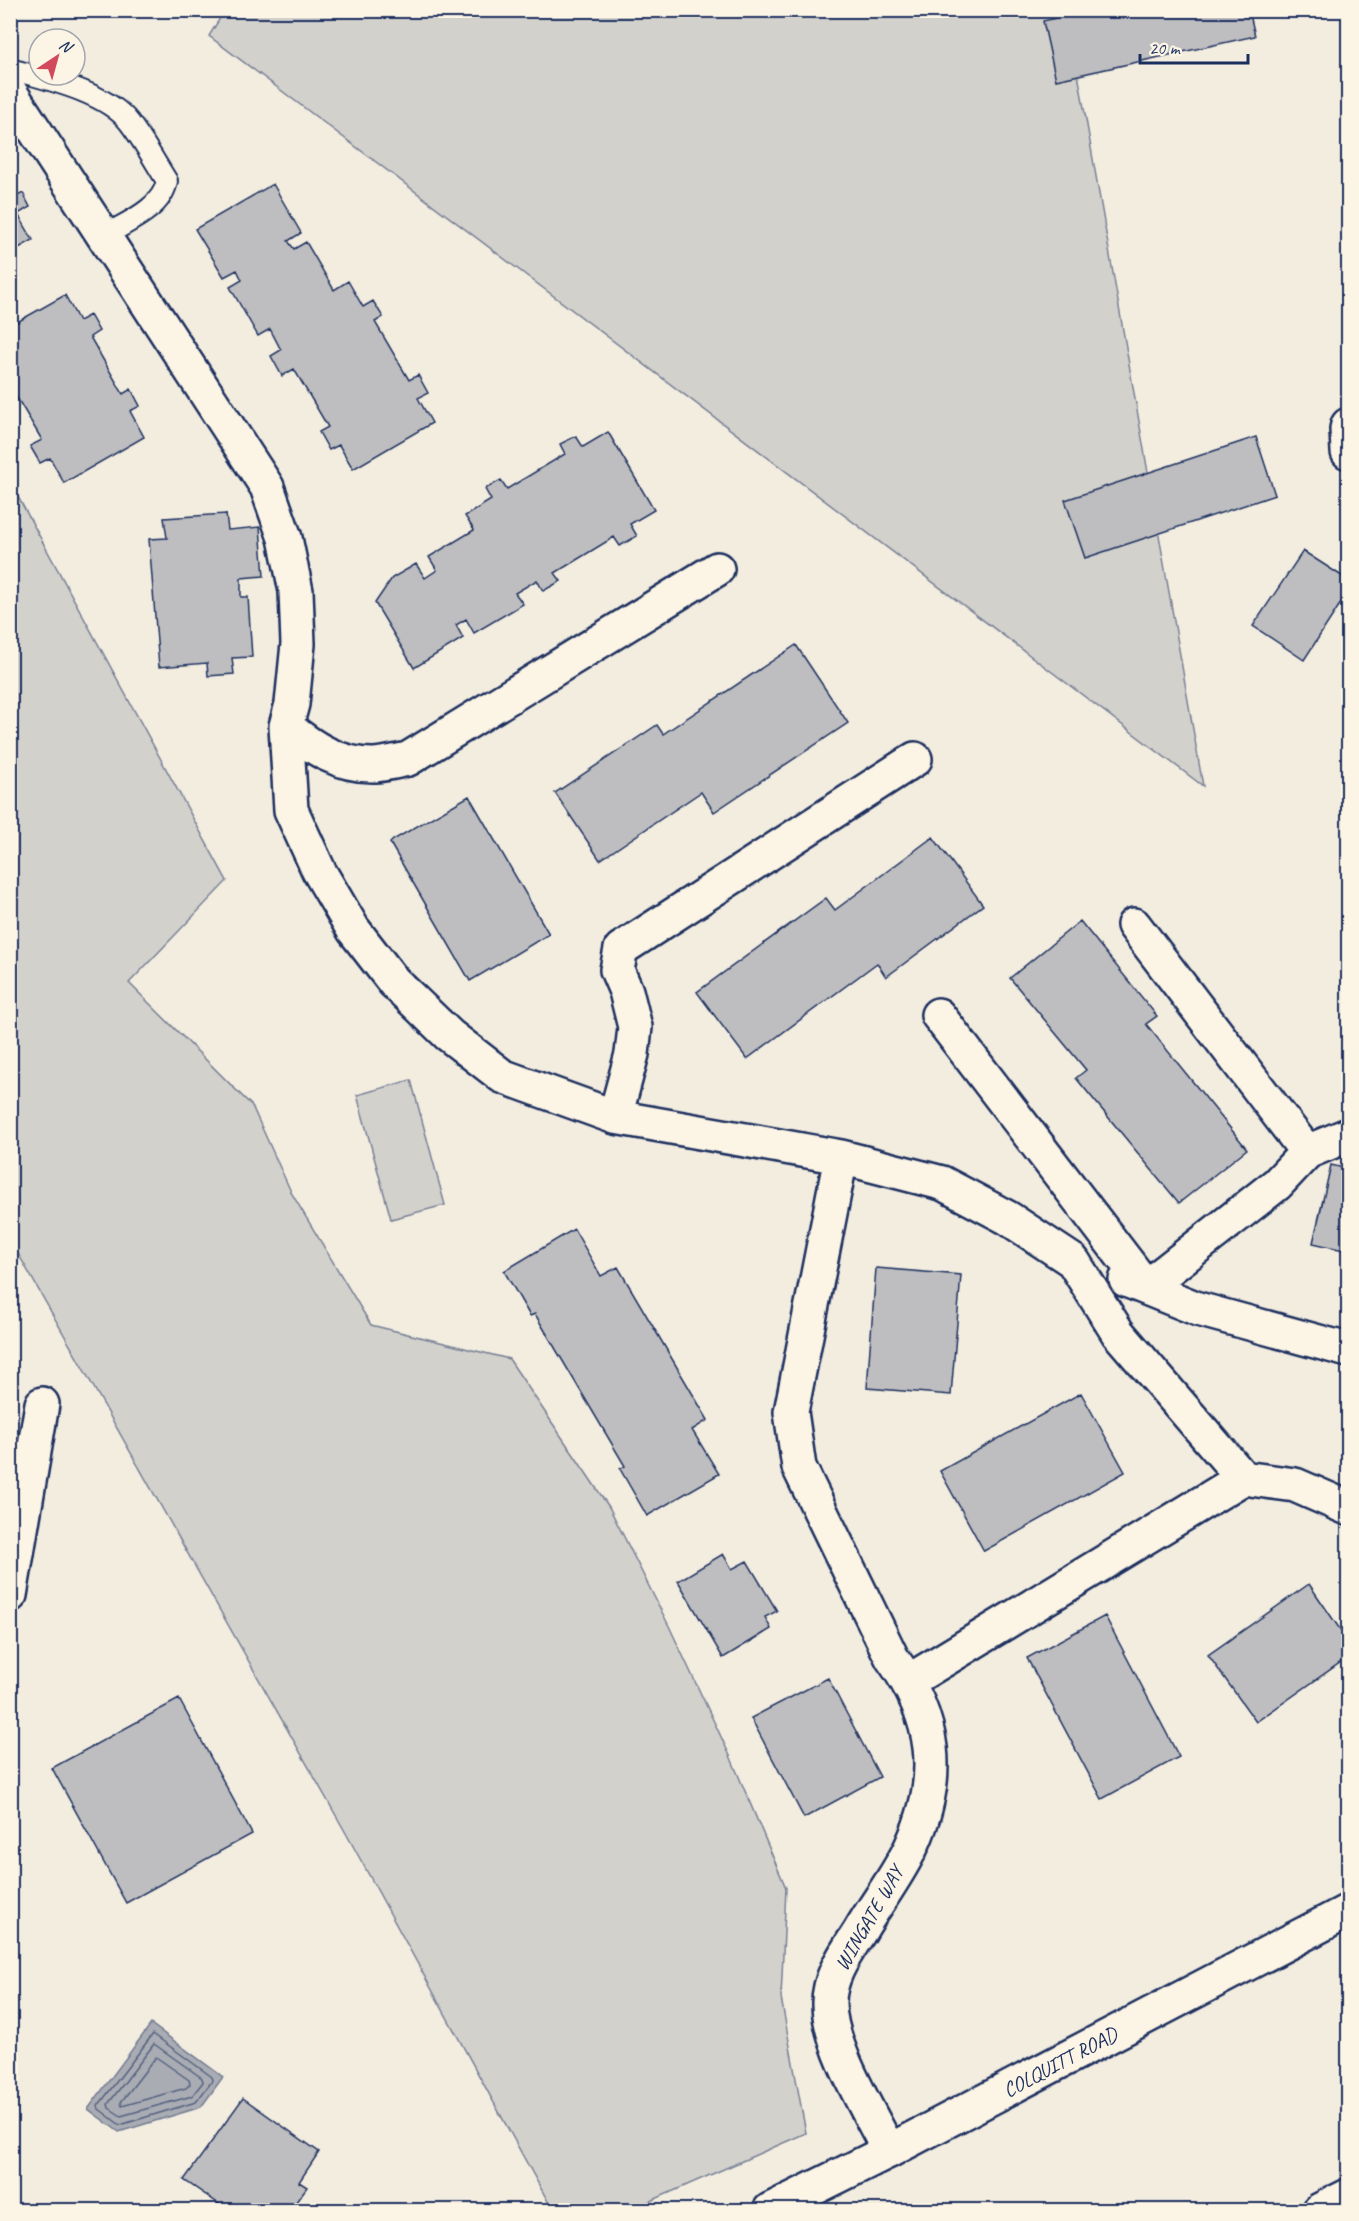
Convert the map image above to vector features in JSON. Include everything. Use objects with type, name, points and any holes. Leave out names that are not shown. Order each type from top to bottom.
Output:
[{"type":"main road","points":[[10,92],[267,488],[285,538],[296,591],[298,644],[292,704],[286,726],[291,810],[319,872],[347,919],[394,982],[449,1035],[502,1076],[615,1117],[841,1157],[942,1183],[1008,1218],[1073,1261],[1146,1287],[1198,1309],[1348,1350]]},
{"type":"main road","points":[[1348,425],[1348,452]]},
{"type":"main road","points":[[286,726],[308,746],[338,760],[375,765],[408,759],[717,569]]},
{"type":"main road","points":[[615,1117],[632,1054],[635,1027],[626,991],[617,970],[621,949],[915,759]]},
{"type":"main road","points":[[1134,925],[1306,1152]]},
{"type":"main road","points":[[938,1015],[1146,1287]]},
{"type":"main road","points":[[1146,1287],[1277,1184],[1306,1152],[1348,1135]]},
{"type":"main road","name":"WINGATE WAY","points":[[841,1157],[791,1412],[799,1467],[892,1658],[909,1681],[923,1712],[931,1745],[927,1805],[911,1847],[836,1969],[829,2004],[835,2042],[889,2151]]},
{"type":"main road","points":[[1073,1261],[1118,1333],[1243,1478]]},
{"type":"main road","points":[[10,1595],[42,1404]]},
{"type":"main road","points":[[909,1681],[1243,1478],[1295,1485],[1348,1508]]},
{"type":"main road","name":"COLQUITT ROAD","points":[[770,2211],[1348,1911]]},
{"type":"main road","points":[[1320,2211],[1348,2196]]},
{"type":"lane","points":[[10,69],[69,85],[110,105],[128,120],[167,181],[165,193],[153,206],[104,236]]},
{"type":"shaded area","points":[[225,10],[1067,11],[1203,786],[209,36]]},
{"type":"shaded area","points":[[10,482],[227,881],[129,983],[252,1106],[292,1194],[371,1325],[509,1359],[609,1507],[669,1626],[731,1758],[786,1888],[781,1998],[806,2133],[630,2210],[554,2210],[550,2205],[347,1835],[11,1241]]},
{"type":"shaded area","points":[[411,1080],[445,1205],[391,1219],[357,1095]]},
{"type":"water","points":[[151,2024],[223,2077],[201,2107],[119,2132],[88,2109]]},
{"type":"building","points":[[1090,10],[1249,10],[1255,36],[1056,80],[1043,21]]},
{"type":"building","points":[[273,184],[301,233],[288,241],[294,249],[306,242],[334,290],[348,281],[363,307],[373,301],[383,317],[375,322],[409,380],[418,375],[428,393],[418,398],[432,423],[353,469],[339,445],[329,450],[319,432],[328,427],[294,369],[282,376],[271,356],[281,350],[270,329],[258,336],[230,287],[242,280],[237,270],[224,277],[195,229]]},
{"type":"building","points":[[23,193],[30,207],[18,214],[33,240],[10,253],[10,195],[12,199]]},
{"type":"building","points":[[65,295],[79,321],[90,315],[99,331],[90,337],[123,394],[131,389],[140,406],[130,411],[144,437],[64,483],[50,458],[40,463],[30,446],[42,440],[10,386],[10,326]]},
{"type":"building","points":[[608,432],[654,510],[630,524],[637,536],[620,546],[614,537],[555,573],[561,581],[543,591],[537,580],[515,593],[523,604],[474,633],[466,619],[456,625],[463,638],[414,668],[375,603],[392,578],[416,564],[425,578],[437,570],[429,557],[474,530],[465,516],[491,500],[485,489],[501,480],[507,489],[565,454],[560,444],[576,436],[583,447]]},
{"type":"building","points":[[1256,437],[1275,495],[1085,558],[1065,500]]},
{"type":"building","points":[[226,514],[228,530],[260,527],[264,576],[241,578],[241,597],[248,597],[252,657],[232,658],[234,674],[208,676],[207,663],[159,667],[149,539],[167,538],[164,518]]},
{"type":"building","points":[[1303,551],[1348,580],[1348,592],[1304,660],[1253,626]]},
{"type":"building","points":[[796,645],[848,723],[714,812],[701,792],[600,860],[555,793],[657,725],[663,734]]},
{"type":"building","points":[[469,796],[549,934],[470,981],[390,843]]},
{"type":"building","points":[[933,837],[983,905],[886,977],[877,963],[747,1059],[697,992],[826,898],[835,910]]},
{"type":"building","points":[[1080,921],[1157,1016],[1146,1024],[1247,1149],[1179,1203],[1076,1078],[1086,1070],[1010,978]]},
{"type":"building","points":[[1331,1165],[1348,1169],[1348,1251],[1313,1243]]},
{"type":"building","points":[[574,1229],[601,1276],[618,1267],[708,1420],[692,1430],[719,1474],[647,1516],[620,1469],[625,1466],[535,1314],[530,1316],[504,1271]]},
{"type":"building","points":[[876,1268],[961,1275],[951,1395],[867,1388]]},
{"type":"building","points":[[1081,1393],[1125,1472],[984,1551],[940,1471]]},
{"type":"building","points":[[723,1554],[732,1569],[747,1561],[777,1611],[765,1617],[771,1629],[723,1658],[678,1581]]},
{"type":"building","points":[[1309,1584],[1348,1641],[1348,1657],[1256,1722],[1208,1655]]},
{"type":"building","points":[[1105,1616],[1179,1757],[1102,1799],[1027,1658]]},
{"type":"building","points":[[828,1678],[880,1777],[804,1818],[751,1718]]},
{"type":"building","points":[[179,1699],[252,1834],[126,1903],[52,1768]]},
{"type":"building","points":[[243,2098],[319,2152],[299,2182],[307,2187],[290,2210],[228,2210],[184,2180]]}]
